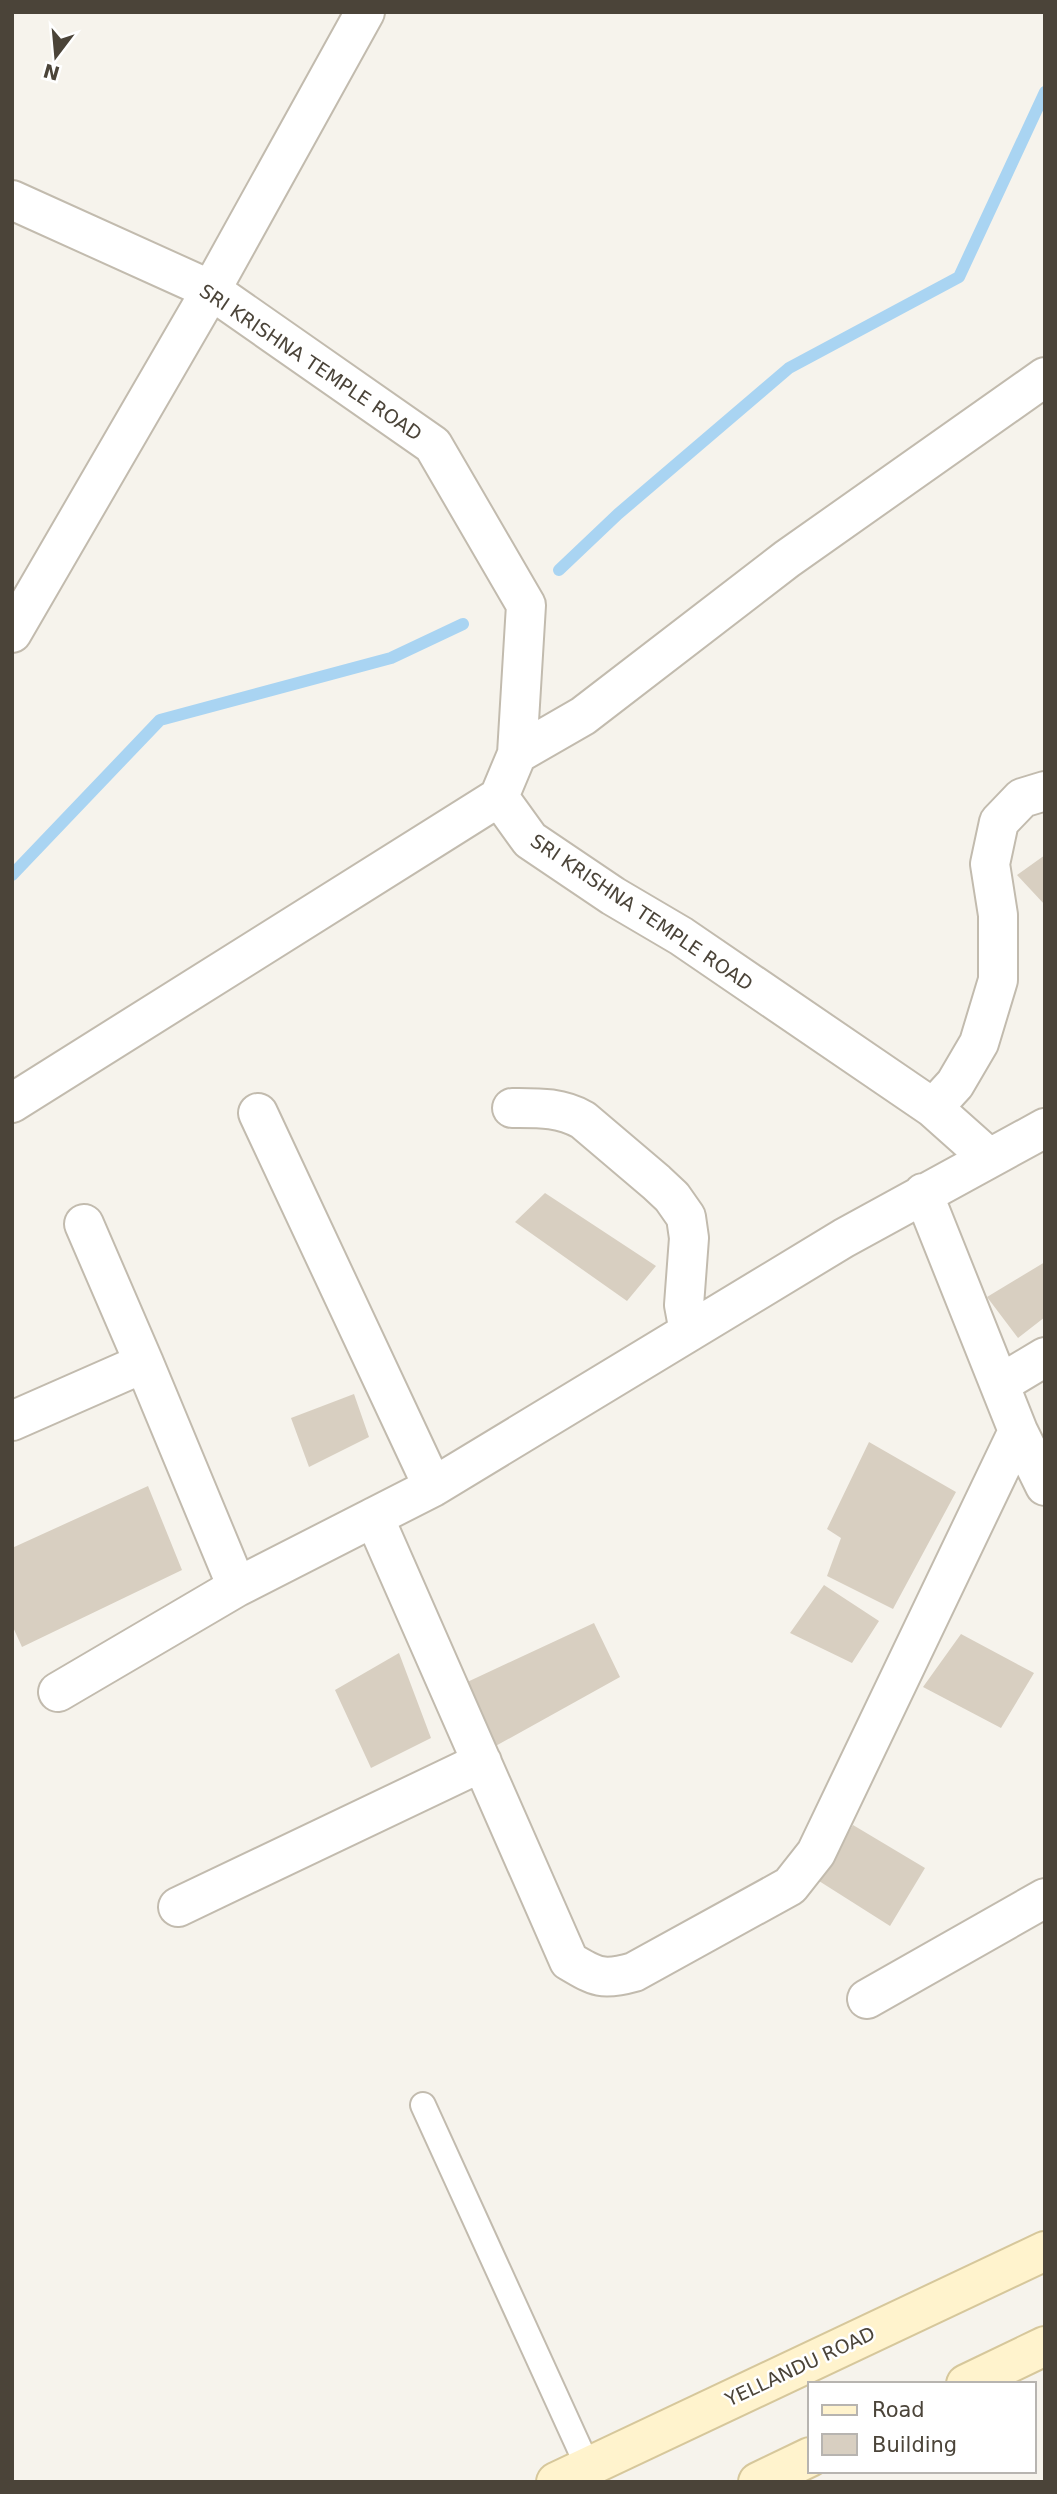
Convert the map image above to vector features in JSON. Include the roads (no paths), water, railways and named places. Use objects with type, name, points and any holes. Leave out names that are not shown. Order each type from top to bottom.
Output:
[{"type":"main road","name":"YELLANDU ROAD","points":[[572,2474],[1045,2251]]},
{"type":"main road","points":[[970,2382],[1045,2346]]},
{"type":"main road","points":[[758,2482],[808,2458]]},
{"type":"street","points":[[12,633],[211,290],[365,12]]},
{"type":"street","name":"SRI KRISHNA TEMPLE ROAD","points":[[12,201],[211,290],[433,445],[526,605],[517,754],[499,797],[530,840],[613,897],[681,936],[933,1108],[988,1157]]},
{"type":"street","points":[[517,754],[583,716],[787,559],[1045,377]]},
{"type":"street","points":[[933,1108],[955,1084],[979,1043],[998,979],[998,915],[990,864],[999,822],[1022,798],[1045,791]]},
{"type":"street","points":[[12,1104],[499,797]]},
{"type":"street","points":[[512,1108],[552,1108],[569,1112],[583,1120],[672,1197],[686,1217],[689,1238],[684,1305],[689,1332]]},
{"type":"street","points":[[258,1113],[433,1487]]},
{"type":"street","points":[[58,1692],[236,1587],[433,1487],[844,1238],[1045,1128]]},
{"type":"street","points":[[923,1193],[1018,1431],[1045,1486]]},
{"type":"street","points":[[84,1224],[236,1587]]},
{"type":"street","points":[[1000,1384],[1045,1357]]},
{"type":"street","points":[[12,1421],[144,1363]]},
{"type":"street","points":[[374,1517],[569,1961],[592,1975],[612,1979],[634,1972],[790,1886],[816,1853],[1018,1431]]},
{"type":"street","points":[[178,1907],[482,1762]]},
{"type":"street","points":[[867,1999],[1045,1898]]},
{"type":"lane","points":[[423,2105],[572,2474]]},
{"type":"waterway","points":[[559,570],[618,514],[789,368],[959,277],[1045,92]]},
{"type":"waterway","points":[[12,875],[160,720],[391,658],[463,624]]}]
